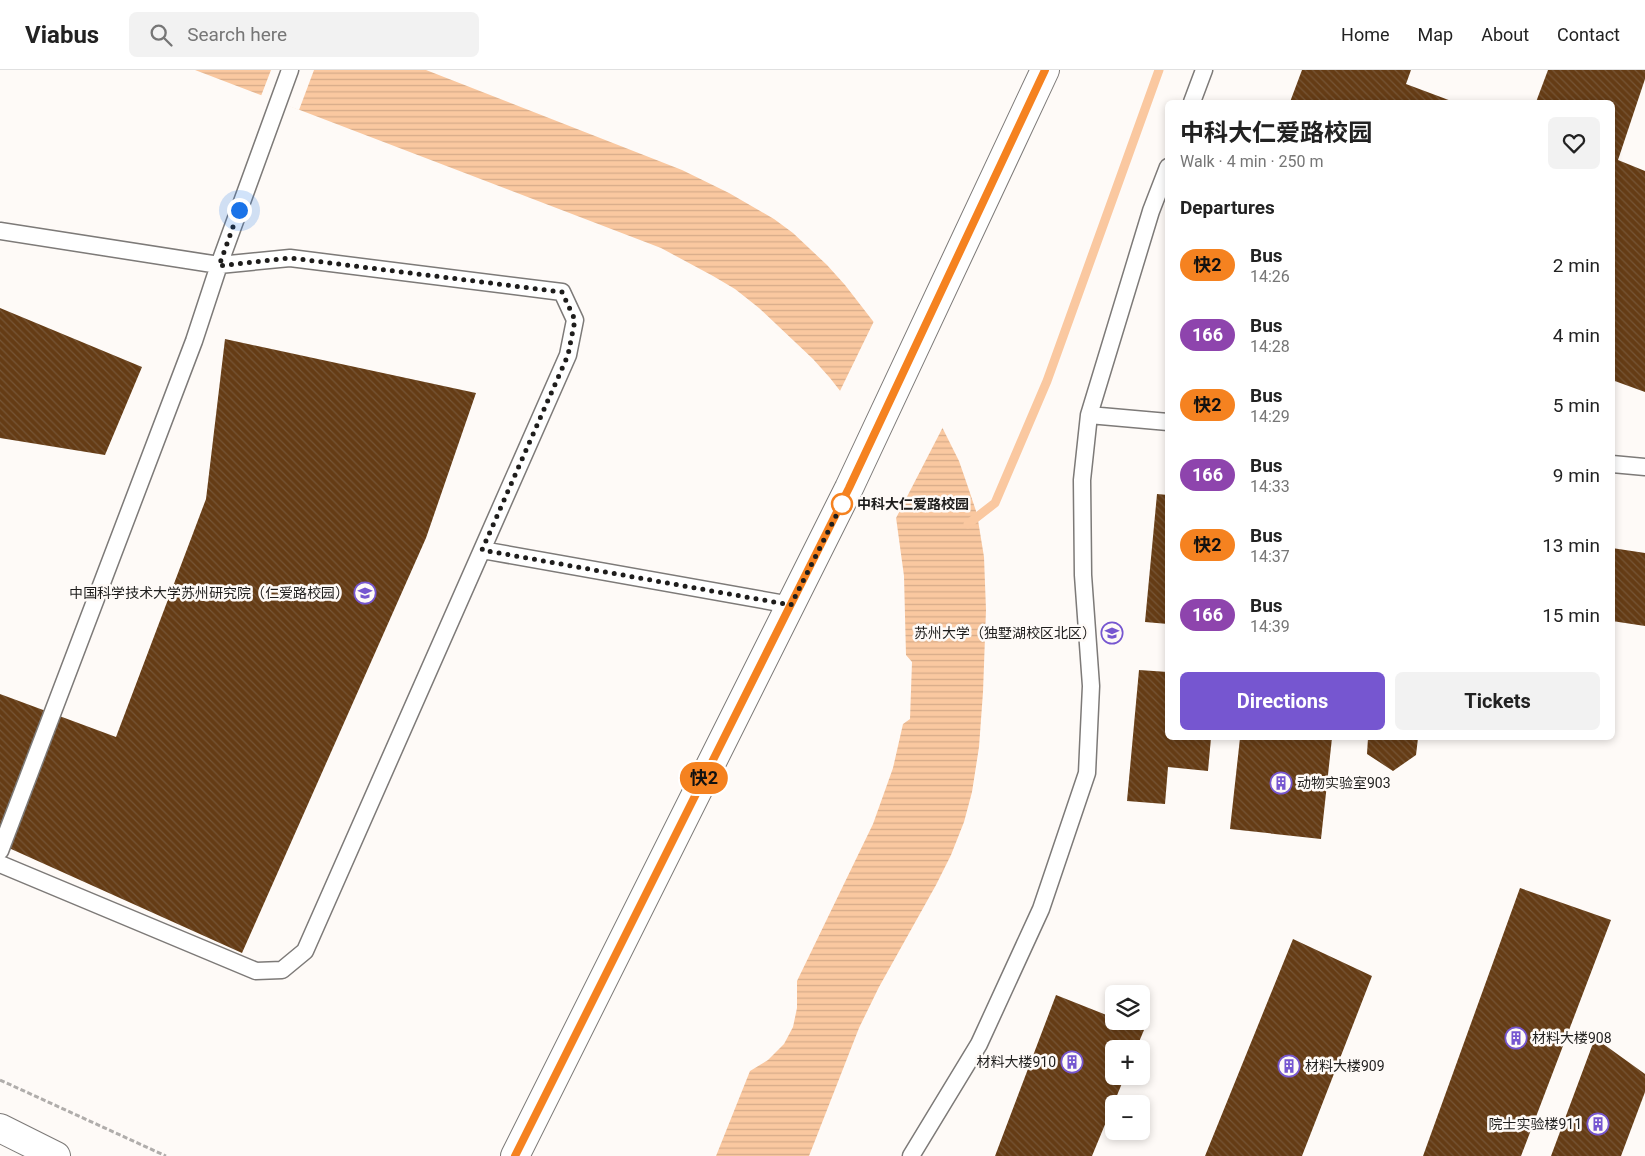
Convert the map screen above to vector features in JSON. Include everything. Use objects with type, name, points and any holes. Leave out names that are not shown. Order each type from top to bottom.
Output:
[{"type":"main road","points":[[515,1156],[849,488],[1045,70]]},
{"type":"main road","points":[[0,1128],[56,1156]]},
{"type":"lane","points":[[0,851],[194,341],[290,70]]},
{"type":"lane","points":[[1193,100],[1204,70]]},
{"type":"lane","points":[[911,1156],[979,1044],[1029,936],[1041,909],[1087,773],[1091,686],[1083,575],[1082,480],[1089,415],[1151,211],[1165,175]]},
{"type":"lane","points":[[0,230],[219,266],[290,258],[562,292],[575,320],[568,355],[305,951],[282,970],[256,971],[0,864]]},
{"type":"lane","points":[[1089,415],[1165,422]]},
{"type":"lane","points":[[1615,464],[1645,467]]},
{"type":"lane","points":[[482,550],[791,605]]},
{"type":"path","points":[[0,1080],[166,1156]]},
{"type":"shaded area","points":[[195,70],[426,70],[682,170],[729,193],[774,219],[793,233],[827,265],[893,347],[937,417],[959,461],[969,490],[977,514],[984,557],[986,610],[983,692],[979,747],[972,792],[964,822],[951,855],[879,987],[859,1028],[809,1156],[716,1156],[750,1071],[768,1060],[784,1044],[793,1027],[797,1008],[797,981],[873,824],[893,768],[903,724],[910,719],[912,662],[906,655],[904,576],[895,510],[885,476],[848,401],[813,359],[759,308],[735,289],[661,248]]},
{"type":"pier","points":[[271,70],[314,70],[299,110],[261,96]]},
{"type":"pier","points":[[875,319],[923,387],[944,425],[895,520],[883,477],[869,443],[839,393]]},
{"type":"building","points":[[1302,70],[1411,70],[1406,84],[1449,100],[1291,100]]},
{"type":"building","points":[[1548,70],[1645,70],[1645,79],[1618,160],[1645,171],[1645,392],[1615,381],[1615,100],[1537,100]]},
{"type":"building","points":[[0,308],[142,367],[105,455],[0,438]]},
{"type":"building","points":[[225,339],[476,393],[426,538],[242,953],[0,844],[0,694],[116,737],[206,499]]},
{"type":"building","points":[[1157,494],[1165,495],[1165,624],[1145,622]]},
{"type":"building","points":[[1615,548],[1645,553],[1645,626],[1615,621]]},
{"type":"building","points":[[1139,670],[1165,672],[1165,740],[1211,740],[1208,771],[1168,767],[1165,804],[1127,801]]},
{"type":"building","name":"动物实验室903","points":[[1240,740],[1332,740],[1321,839],[1230,829]]},
{"type":"building","points":[[1368,740],[1418,740],[1416,755],[1393,771],[1367,754]]},
{"type":"building","name":"材料大楼908","points":[[1520,888],[1611,920],[1521,1156],[1423,1156]]},
{"type":"building","name":"材料大楼909","points":[[1293,939],[1372,976],[1302,1156],[1205,1156]]},
{"type":"building","name":"材料大楼910","points":[[1056,995],[1105,1014],[1105,1030],[1144,1030],[1140,1040],[1105,1040],[1105,1085],[1121,1085],[1117,1095],[1105,1095],[1105,1124],[1092,1156],[995,1156]]},
{"type":"building","name":"院士实验楼911","points":[[1595,1038],[1645,1074],[1645,1092],[1621,1156],[1551,1156]]},
{"type":"waterway","points":[[968,524],[995,503],[1047,381],[1159,70]]},
{"type":"bus line","name":"快2","points":[[515,1156],[849,488],[1045,70]]},
{"type":"place","name":"中科大仁爱路校园","points":[[842,504]]},
{"type":"place","name":"中国科学技术大学苏州研究院（仁爱路校园）","points":[[365,593]]},
{"type":"place","name":"苏州大学（独墅湖校区北区）","points":[[1112,633]]},
{"type":"place","name":"动物实验室903","points":[[1281,783]]},
{"type":"place","name":"材料大楼908","points":[[1516,1038]]},
{"type":"place","name":"材料大楼910","points":[[1072,1062]]},
{"type":"place","name":"材料大楼909","points":[[1289,1066]]},
{"type":"place","name":"院士实验楼911","points":[[1598,1124]]},
{"type":"route","points":[[239,210],[219,266],[290,258],[562,292],[575,320],[568,355],[482,550],[791,605],[842,504]]}]
